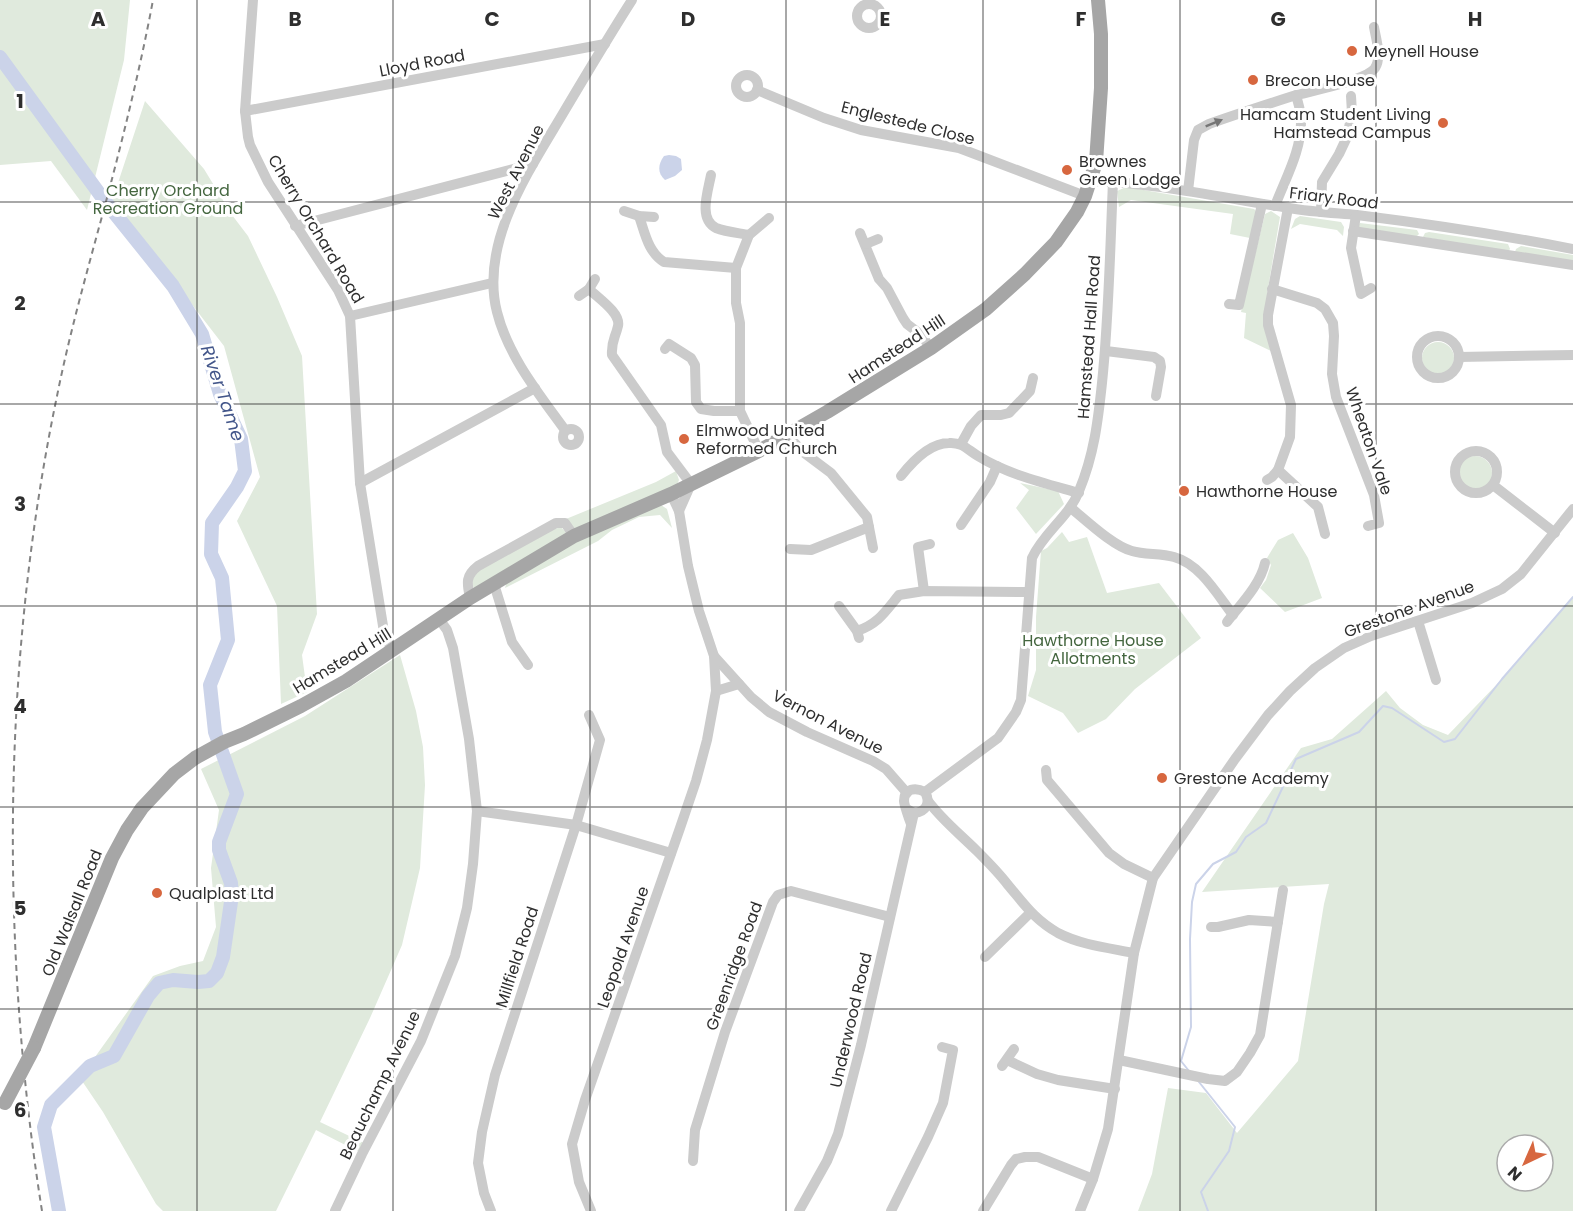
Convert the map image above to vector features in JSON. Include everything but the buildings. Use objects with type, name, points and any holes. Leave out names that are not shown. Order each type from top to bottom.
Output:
[{"type":"main road","name":"Hamstead Hill","points":[[208,751],[301,706],[346,681],[470,598],[574,536],[672,494],[759,451],[864,390],[931,348],[986,309],[1026,274],[1056,242],[1077,212],[1091,181],[1096,162],[1100,105],[1101,33],[1098,0]]},
{"type":"main road","name":"Old Walsall Road","points":[[2,1105],[34,1048],[112,858],[127,830],[160,788],[179,770],[208,751]]},
{"type":"street","name":"Cherry Orchard Road","points":[[253,0],[245,111],[250,145],[268,182],[338,290],[350,316],[360,483],[382,624],[392,651]]},
{"type":"street","name":"West Avenue","points":[[566,430],[535,388],[510,347],[497,312],[492,283],[495,255],[507,216],[533,164],[632,0]]},
{"type":"street","points":[[1188,191],[1194,140],[1198,130],[1209,124],[1296,95],[1344,83],[1372,72],[1379,59],[1374,27]]},
{"type":"street","name":"Lloyd Road","points":[[245,111],[605,44]]},
{"type":"street","name":"Englestede Close","points":[[758,90],[824,118],[861,130],[959,148],[1085,196]]},
{"type":"street","points":[[1275,206],[1300,140],[1301,117],[1296,95]]},
{"type":"street","points":[[1321,212],[1322,182],[1347,137],[1352,113],[1351,96]]},
{"type":"street","points":[[295,226],[533,164]]},
{"type":"street","points":[[711,175],[705,211],[707,220],[715,227],[749,235]]},
{"type":"street","name":"Friary Road","points":[[1091,181],[1188,191],[1288,208],[1356,215],[1516,238],[1573,249]]},
{"type":"street","name":"Hamstead Hall Road","points":[[927,797],[998,738],[1016,712],[1021,700],[1032,558],[1044,537],[1071,508],[1079,493],[1097,433],[1106,351],[1113,182]]},
{"type":"street","points":[[1229,304],[1239,305],[1262,204]]},
{"type":"street","points":[[1267,480],[1278,470],[1290,436],[1291,405],[1268,325],[1272,289],[1288,208]]},
{"type":"street","points":[[624,211],[639,216],[654,217]]},
{"type":"street","points":[[1356,215],[1351,248],[1361,294],[1371,288]]},
{"type":"street","points":[[639,216],[646,239],[659,259],[664,262],[736,268]]},
{"type":"street","points":[[759,451],[740,411],[740,323],[735,303],[736,268],[749,235],[769,218]]},
{"type":"street","name":"Friary Road","points":[[1353,231],[1573,265]]},
{"type":"street","points":[[860,233],[879,279],[887,288],[903,318],[931,348]]},
{"type":"street","points":[[866,244],[878,239]]},
{"type":"street","points":[[350,316],[492,283]]},
{"type":"street","points":[[579,296],[592,284],[616,314],[619,324],[611,344],[612,355],[661,425],[666,452],[691,484],[679,511]]},
{"type":"street","name":"Wheaton Vale","points":[[1272,289],[1317,303],[1325,309],[1333,323],[1332,374],[1336,397],[1376,504],[1379,523],[1368,526]]},
{"type":"street","points":[[1433,337],[1444,337],[1453,342],[1459,357],[1454,371],[1440,378],[1425,374],[1417,361],[1420,346],[1433,337]]},
{"type":"street","points":[[665,348],[669,344],[691,358],[695,365],[696,402],[701,409],[740,411]]},
{"type":"street","points":[[1106,351],[1154,357],[1160,361],[1156,396]]},
{"type":"street","points":[[1459,357],[1573,355]]},
{"type":"street","points":[[961,444],[971,426],[981,415],[1009,413],[1030,391],[1032,378]]},
{"type":"street","points":[[360,483],[535,388]]},
{"type":"street","points":[[787,435],[803,452],[831,473],[867,517],[873,548]]},
{"type":"street","points":[[901,477],[909,466],[936,446],[949,443],[961,444],[997,466],[1020,476],[1079,493]]},
{"type":"street","points":[[899,460],[909,466]]},
{"type":"street","points":[[965,522],[990,482],[997,466]]},
{"type":"street","points":[[1278,470],[1318,507],[1325,534]]},
{"type":"street","points":[[1492,485],[1555,533]]},
{"type":"street","name":"Vernon Avenue","points":[[672,494],[679,511],[699,611],[714,656],[769,712],[807,732],[873,761],[886,770],[907,793]]},
{"type":"street","points":[[1071,508],[1120,546],[1131,551],[1176,557],[1188,563],[1211,585],[1230,618],[1257,583],[1265,563]]},
{"type":"street","name":"Grestone Avenue","points":[[1080,1211],[1093,1179],[1108,1129],[1134,953],[1153,878],[1234,759],[1268,715],[1315,668],[1344,648],[1371,636],[1472,603],[1502,589],[1521,574],[1573,509]]},
{"type":"street","points":[[470,598],[468,580],[471,572],[478,566],[555,523],[565,523],[574,536]]},
{"type":"street","points":[[790,549],[811,550],[869,527]]},
{"type":"street","points":[[924,591],[918,547],[930,544]]},
{"type":"street","points":[[494,584],[512,642],[528,665]]},
{"type":"street","points":[[839,606],[858,634],[884,615],[899,596],[924,591],[1029,592]]},
{"type":"street","name":"Beauchamp Avenue","points":[[335,1211],[421,1041],[455,956],[466,908],[473,864],[477,811],[469,739],[453,648],[447,630],[439,619]]},
{"type":"street","points":[[1418,621],[1436,680]]},
{"type":"street","name":"Leopold Avenue","points":[[591,1211],[579,1182],[572,1144],[585,1100],[684,819],[707,740],[716,691],[714,656]]},
{"type":"street","points":[[716,691],[739,684]]},
{"type":"street","name":"Millfield Road","points":[[491,1211],[478,1163],[482,1132],[495,1075],[576,825],[600,740],[589,716]]},
{"type":"street","points":[[1046,770],[1047,780],[1108,853],[1124,864],[1153,878]]},
{"type":"street","points":[[940,816],[914,812],[904,802],[907,793],[916,789],[927,797],[940,816],[976,850],[1030,913],[1058,933],[1077,941],[1134,953]]},
{"type":"street","points":[[914,812],[927,808],[927,797]]},
{"type":"street","points":[[477,811],[576,825],[671,853]]},
{"type":"street","name":"Underwood Road","points":[[799,1211],[827,1161],[838,1134],[861,1045],[914,812]]},
{"type":"street","points":[[1119,1060],[1225,1081],[1238,1072],[1260,1035],[1282,890]]},
{"type":"street","name":"Greenridge Road","points":[[693,1161],[696,1130],[715,1064],[772,902],[778,895],[791,891],[890,917]]},
{"type":"street","points":[[985,957],[1030,913]]},
{"type":"street","points":[[1210,927],[1249,920],[1278,922]]},
{"type":"street","points":[[891,1211],[943,1103],[953,1050],[942,1047]]},
{"type":"street","points":[[1014,1048],[1004,1063],[1058,1080],[1114,1089]]},
{"type":"street","points":[[983,1211],[1016,1159],[1038,1157],[1093,1179]]},
{"type":"green space","points":[[0,0],[130,0],[124,60],[87,210],[51,161],[0,165]]},
{"type":"green space","name":"Cherry Orchard Recreation Ground","points":[[145,101],[204,169],[232,215],[248,236],[302,356],[317,614],[302,655],[307,692],[281,704],[277,606],[237,521],[260,477],[224,346],[112,201]]},
{"type":"green space","points":[[1126,187],[1254,209],[1256,211],[1250,238],[1230,234],[1233,214],[1131,200],[1119,207],[1117,191]]},
{"type":"green space","points":[[1271,211],[1280,217],[1267,294],[1271,351],[1244,338],[1246,313],[1241,312],[1265,214]]},
{"type":"green space","points":[[1300,216],[1341,222],[1344,227],[1343,236],[1337,230],[1300,224],[1291,229],[1295,219]]},
{"type":"green space","points":[[1360,223],[1417,230],[1419,234],[1416,237],[1359,230]]},
{"type":"green space","points":[[1429,232],[1508,244],[1510,249],[1508,252],[1423,237]]},
{"type":"green space","points":[[1521,246],[1573,255],[1573,263],[1515,252]]},
{"type":"green space","points":[[1438,342],[1449,347],[1454,358],[1449,369],[1438,374],[1427,369],[1422,358],[1427,347]]},
{"type":"green space","points":[[1475,456],[1487,461],[1492,473],[1487,485],[1475,490],[1463,485],[1458,473],[1463,461]]},
{"type":"green space","points":[[676,471],[679,480],[677,485],[576,530],[566,519],[656,482]]},
{"type":"green space","points":[[1020,483],[1058,491],[1064,504],[1036,534],[1016,508],[1029,490]]},
{"type":"green space","points":[[661,505],[667,509],[672,528],[660,515],[639,517],[612,530],[598,541],[505,588],[507,581],[585,536]]},
{"type":"green space","points":[[561,527],[569,536],[474,591],[471,574],[539,534]]},
{"type":"green space","name":"Hawthorne House Allotments","points":[[1062,532],[1069,542],[1087,537],[1107,593],[1159,583],[1201,638],[1135,689],[1106,719],[1078,733],[1063,713],[1028,696],[1036,670],[1036,617],[1041,551],[1047,548]]},
{"type":"green space","points":[[1293,533],[1308,558],[1322,598],[1285,612],[1260,588],[1266,580],[1271,565],[1267,558],[1278,540]]},
{"type":"green space","points":[[1573,597],[1573,1211],[1138,1211],[1152,1174],[1168,1088],[1206,1093],[1237,1133],[1298,1061],[1329,884],[1202,892],[1301,748],[1332,739],[1386,691],[1400,708],[1423,725],[1448,735],[1502,679]]},
{"type":"green space","points":[[400,655],[416,711],[423,747],[425,785],[420,868],[402,945],[320,1122],[364,1143],[359,1152],[316,1130],[276,1211],[163,1211],[156,1204],[103,1112],[80,1078],[153,976],[180,966],[203,961],[216,927],[211,868],[219,810],[201,769],[305,716]]},
{"type":"water","points":[[669,155],[681,159],[682,170],[665,180],[660,171],[660,162],[664,156]]},
{"type":"waterway","name":"River Tame","points":[[0,57],[104,200],[173,286],[202,334],[220,394],[241,439],[245,471],[237,487],[212,523],[211,554],[222,578],[228,640],[210,685],[215,732],[237,794],[219,842],[219,850],[231,883],[232,895],[223,957],[217,973],[209,981],[173,980],[159,983],[148,996],[114,1056],[90,1066],[51,1105],[44,1127],[59,1211]]},
{"type":"waterway","points":[[1189,1071],[1181,1061],[1191,1027],[1190,939],[1192,902],[1196,884],[1213,864],[1236,852],[1246,837],[1266,823],[1296,759],[1359,732],[1383,706],[1392,708],[1444,742],[1455,739],[1502,679],[1573,597]]},
{"type":"waterway","points":[[1199,1082],[1235,1127],[1229,1151],[1201,1192],[1208,1211]]},
{"type":"railway","points":[[42,1211],[28,1111],[19,1009],[14,906],[13,803],[17,700],[26,597],[39,496],[57,396],[76,312],[124,131],[153,0]]},
{"type":"place","name":"Meynell House","points":[[1352,51]]},
{"type":"place","name":"Brecon House","points":[[1253,80]]},
{"type":"place","name":"Hamcam Student Living Hamstead Campus","points":[[1443,123]]},
{"type":"place","name":"Brownes Green Lodge","points":[[1067,170]]},
{"type":"place","name":"Elmwood United Reformed Church","points":[[684,439]]},
{"type":"place","name":"Hawthorne House","points":[[1184,491]]},
{"type":"place","name":"Grestone Academy","points":[[1162,778]]},
{"type":"place","name":"Qualplast Ltd","points":[[157,893]]}]
